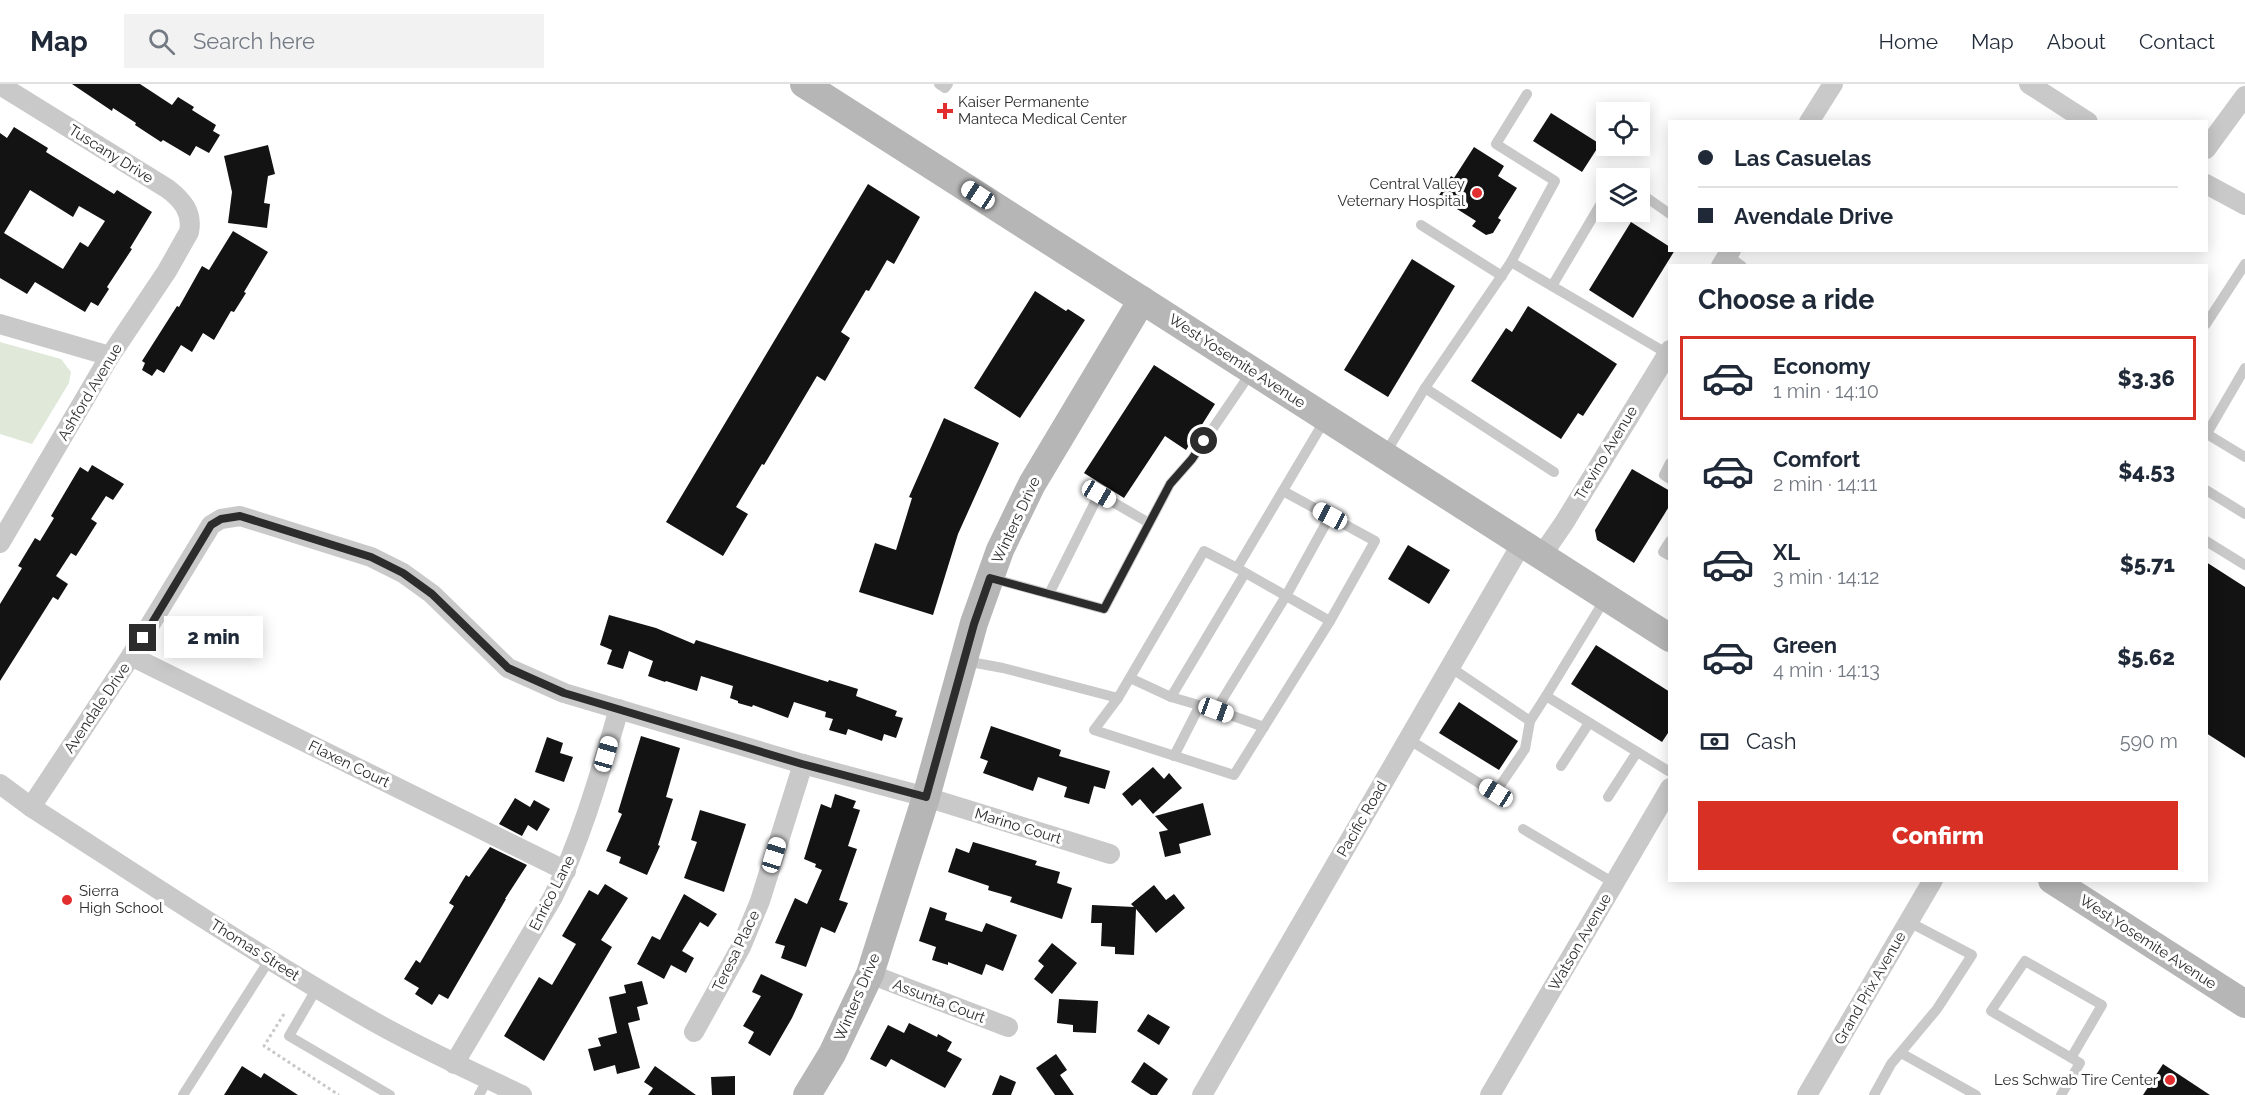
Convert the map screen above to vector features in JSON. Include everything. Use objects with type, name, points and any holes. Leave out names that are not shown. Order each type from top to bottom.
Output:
[{"type":"main road","name":"West Yosemite Avenue","points":[[804,84],[1668,637]]},
{"type":"main road","name":"Winters Drive","points":[[807,1095],[832,1054],[870,974],[926,797],[964,661],[1000,550],[1032,484],[1142,300]]},
{"type":"main road","name":"West Yosemite Avenue","points":[[2055,882],[2245,1004]]},
{"type":"street","points":[[1810,120],[1833,84]]},
{"type":"street","points":[[2029,84],[2085,120]]},
{"type":"street","name":"Tuscany Drive","points":[[1,87],[180,198],[189,213],[190,225],[183,243]]},
{"type":"street","points":[[2208,146],[2245,96]]},
{"type":"street","points":[[2208,185],[2245,205]]},
{"type":"street","name":"Ashford Avenue","points":[[0,543],[111,356],[167,272],[183,243]]},
{"type":"street","points":[[0,324],[111,356]]},
{"type":"street","name":"Trevino Avenue","points":[[1532,549],[1564,523],[1668,354]]},
{"type":"street","name":"Marino Court","points":[[221,519],[240,516],[371,557],[403,573],[432,594],[508,668],[564,693],[802,764],[926,797],[1110,854]]},
{"type":"street","name":"Avendale Drive","points":[[31,807],[131,656],[211,525],[221,519]]},
{"type":"street","name":"Pacific Road","points":[[1202,1095],[1450,667],[1532,549]]},
{"type":"street","name":"Flaxen Court","points":[[131,656],[566,871]]},
{"type":"street","name":"Enrico Lane","points":[[454,1064],[553,897],[566,871],[593,798],[619,709]]},
{"type":"street","name":"Teresa Place","points":[[694,1032],[741,947],[760,901],[802,764]]},
{"type":"street","name":"Watson Avenue","points":[[1490,1095],[1668,791]]},
{"type":"street","name":"Thomas Street","points":[[3,792],[31,807],[317,988],[372,1021],[454,1064],[484,1087],[522,1095]]},
{"type":"street","name":"Grand Prix Avenue","points":[[1807,1095],[1932,882]]},
{"type":"street","name":"Assunta Court","points":[[870,974],[1008,1027]]},
{"type":"lane","points":[[939,84],[945,88],[948,84]]},
{"type":"lane","points":[[1384,455],[1425,388],[1511,262],[1555,181],[1496,144],[1527,94]]},
{"type":"lane","points":[[1650,200],[1668,213]]},
{"type":"lane","points":[[1552,286],[1596,212]]},
{"type":"lane","points":[[1421,225],[1502,276]]},
{"type":"lane","points":[[1511,262],[1668,351]]},
{"type":"lane","points":[[2208,321],[2245,264]]},
{"type":"lane","points":[[2208,432],[2245,368]]},
{"type":"lane","points":[[990,578],[1104,609],[1170,484],[1192,459],[1252,370]]},
{"type":"lane","points":[[1425,388],[1554,472]]},
{"type":"lane","points":[[1171,697],[1283,490],[1326,417]]},
{"type":"lane","points":[[2208,435],[2245,457]]},
{"type":"lane","points":[[1283,490],[1375,541],[1330,621],[1234,776],[1094,730],[1118,698],[1204,552],[1330,621]]},
{"type":"lane","points":[[2208,491],[2244,511]]},
{"type":"lane","points":[[1049,594],[1099,494],[1149,523]]},
{"type":"lane","points":[[1216,710],[1286,596],[1330,516]]},
{"type":"lane","points":[[2208,542],[2245,565]]},
{"type":"lane","points":[[1668,544],[1663,552],[1668,555]]},
{"type":"lane","points":[[1408,739],[1496,793],[1525,749],[1530,721],[1606,597]]},
{"type":"lane","points":[[964,661],[1003,668],[1118,698]]},
{"type":"lane","points":[[1450,667],[1530,721]]},
{"type":"lane","points":[[1130,678],[1171,697],[1264,727]]},
{"type":"lane","points":[[1546,696],[1668,771]]},
{"type":"lane","points":[[1174,756],[1200,705]]},
{"type":"lane","points":[[1561,766],[1589,723]]},
{"type":"lane","points":[[1608,797],[1637,752]]},
{"type":"lane","points":[[1523,829],[1614,883]]},
{"type":"lane","points":[[1874,1095],[1901,1053],[1937,1009],[1972,955],[1909,922]]},
{"type":"lane","points":[[183,1095],[270,959]]},
{"type":"lane","points":[[2061,1095],[2080,1063],[2071,1058],[1991,1011],[2025,961],[2102,1005],[2071,1058]]},
{"type":"lane","points":[[317,988],[289,1036],[390,1095]]},
{"type":"lane","points":[[1901,1053],[1976,1095]]},
{"type":"green space","points":[[0,342],[61,359],[71,372],[69,383],[32,444],[0,434]]},
{"type":"building","points":[[72,84],[140,84],[172,105],[178,97],[194,107],[192,110],[216,125],[213,131],[220,135],[209,153],[196,146],[190,156],[163,140],[161,142],[113,108],[112,111]]},
{"type":"building","points":[[1551,113],[1596,141],[1596,150],[1582,172],[1533,141]]},
{"type":"building","points":[[14,127],[48,148],[46,152],[114,194],[117,190],[152,212],[98,306],[91,302],[85,312],[35,282],[27,294],[0,278],[0,133],[7,138]],"holes":[[[30,190],[73,217],[79,206],[105,221],[88,247],[80,242],[63,269],[4,233]]]},
{"type":"building","points":[[268,145],[275,174],[268,176],[264,203],[270,204],[267,228],[228,223],[232,192],[224,156]]},
{"type":"building","name":"Central Valley Veternary Hospital","points":[[1474,147],[1504,166],[1498,176],[1517,188],[1498,218],[1501,220],[1493,233],[1486,235],[1472,226],[1476,221],[1438,197],[1451,176],[1454,178]]},
{"type":"building","points":[[868,184],[920,217],[894,264],[887,260],[841,332],[850,338],[825,381],[817,376],[736,507],[748,514],[723,556],[666,522]]},
{"type":"building","points":[[1631,222],[1668,246],[1668,252],[1674,252],[1633,318],[1589,290]]},
{"type":"building","points":[[233,231],[268,252],[234,312],[231,311],[214,340],[203,333],[192,352],[181,345],[164,373],[157,369],[152,376],[142,370],[145,363],[142,361],[177,306],[179,307],[202,266],[209,270]]},
{"type":"building","points":[[1412,259],[1455,286],[1388,397],[1344,370]]},
{"type":"building","points":[[1035,291],[1085,320],[1020,418],[974,388]]},
{"type":"building","points":[[1528,306],[1617,364],[1583,416],[1578,413],[1561,439],[1471,381],[1506,328],[1512,332]]},
{"type":"building","points":[[1154,365],[1215,404],[1186,450],[1165,436],[1124,498],[1084,473]]},
{"type":"building","points":[[944,418],[999,443],[958,534],[933,615],[859,592],[875,543],[896,550],[912,498],[909,497]]},
{"type":"building","points":[[92,465],[124,484],[113,500],[106,496],[91,519],[97,523],[76,556],[71,553],[56,576],[68,584],[58,600],[53,597],[0,681],[0,604],[22,568],[18,566],[35,538],[40,541],[54,518],[51,516],[80,467],[88,472]]},
{"type":"building","points":[[1632,469],[1668,490],[1668,508],[1634,563],[1597,540],[1595,530]]},
{"type":"building","points":[[1408,545],[1450,570],[1429,604],[1388,579]]},
{"type":"building","points":[[2208,563],[2245,587],[2245,758],[2208,734]]},
{"type":"building","points":[[609,615],[656,628],[694,644],[696,640],[828,682],[829,680],[858,689],[856,696],[897,711],[895,716],[903,718],[896,738],[884,734],[882,741],[848,729],[846,735],[829,730],[833,719],[825,717],[826,712],[794,702],[788,718],[753,705],[752,707],[738,703],[730,698],[733,686],[701,676],[697,691],[665,682],[648,676],[653,661],[629,651],[623,669],[607,664],[612,650],[600,645]]},
{"type":"building","points":[[1596,645],[1668,691],[1668,733],[1662,742],[1571,684]]},
{"type":"building","points":[[1459,702],[1518,741],[1499,770],[1439,733]]},
{"type":"building","points":[[991,726],[1061,750],[1059,756],[1110,771],[1105,789],[1094,786],[1089,804],[1064,797],[1067,787],[1038,777],[1033,791],[983,773],[988,761],[980,758]]},
{"type":"building","points":[[641,736],[680,748],[666,797],[673,799],[658,845],[660,846],[647,875],[619,863],[621,857],[606,851],[622,814],[618,812]]},
{"type":"building","points":[[547,737],[563,743],[560,753],[573,757],[564,782],[535,772]]},
{"type":"building","points":[[1153,767],[1164,779],[1169,773],[1182,788],[1153,814],[1140,799],[1132,806],[1122,794]]},
{"type":"building","points":[[835,794],[856,801],[853,808],[860,810],[848,846],[857,849],[839,900],[848,903],[835,933],[821,927],[806,967],[781,958],[785,946],[775,943],[795,898],[807,904],[822,870],[815,867],[816,864],[804,859],[821,804],[831,808]]},
{"type":"building","points":[[515,798],[530,807],[534,800],[550,809],[537,831],[528,825],[522,836],[499,824]]},
{"type":"building","points":[[1203,803],[1211,835],[1179,844],[1181,853],[1165,857],[1159,832],[1168,830],[1155,816]]},
{"type":"building","points":[[700,810],[746,824],[724,892],[684,878],[697,842],[691,840]]},
{"type":"building","points":[[973,842],[1037,861],[1035,865],[1060,872],[1057,883],[1072,888],[1062,919],[1010,902],[1012,897],[988,890],[989,886],[948,872],[956,848],[969,853]]},
{"type":"building","points":[[490,847],[527,865],[448,999],[439,994],[432,1005],[415,994],[419,988],[404,979],[416,960],[420,963],[454,906],[449,903],[466,875],[469,877]]},
{"type":"building","points":[[605,884],[628,898],[601,940],[612,947],[544,1061],[504,1036],[539,977],[552,985],[576,944],[562,936],[589,890],[598,895]]},
{"type":"building","points":[[1154,885],[1166,900],[1174,894],[1185,908],[1156,933],[1136,909],[1134,955],[1115,954],[1115,947],[1101,946],[1102,923],[1091,923],[1092,905],[1134,907],[1131,904]]},
{"type":"building","points":[[684,894],[717,914],[708,927],[700,922],[682,951],[694,958],[686,973],[671,965],[664,979],[637,964],[652,936],[660,940]]},
{"type":"building","points":[[930,907],[947,913],[945,920],[982,932],[986,923],[1017,935],[1003,971],[986,964],[982,975],[948,962],[948,965],[932,960],[936,947],[919,941]]},
{"type":"building","points":[[1052,943],[1077,963],[1052,994],[1034,979],[1044,966],[1038,961]]},
{"type":"building","points":[[761,974],[803,994],[770,1056],[748,1043],[754,1032],[743,1026],[761,996],[752,992]]},
{"type":"building","points":[[642,981],[648,1004],[637,1007],[640,1020],[628,1023],[640,1068],[617,1074],[615,1065],[594,1071],[588,1049],[601,1046],[598,1038],[617,1033],[609,997],[626,993],[624,985]]},
{"type":"building","points":[[1059,999],[1098,1001],[1096,1033],[1073,1032],[1073,1025],[1057,1023]]},
{"type":"building","points":[[1148,1014],[1170,1027],[1159,1045],[1137,1031]]},
{"type":"building","points":[[909,1023],[952,1042],[947,1051],[962,1059],[945,1088],[891,1059],[886,1067],[870,1059],[888,1025],[904,1033]]},
{"type":"building","points":[[1056,1054],[1067,1070],[1060,1075],[1074,1095],[1055,1095],[1036,1068]]},
{"type":"building","points":[[1144,1062],[1168,1079],[1157,1095],[1151,1095],[1131,1082]]},
{"type":"building","name":"Les Schwab Tire Center","points":[[2163,1064],[2210,1095],[2143,1095]]},
{"type":"building","points":[[242,1066],[261,1078],[264,1073],[298,1095],[224,1095]]},
{"type":"building","points":[[655,1066],[696,1095],[648,1095],[653,1088],[644,1082]]},
{"type":"building","points":[[1000,1075],[1016,1082],[1011,1095],[992,1095]]},
{"type":"building","points":[[735,1076],[735,1095],[712,1095],[711,1077]]},
{"type":"place","name":"Kaiser Permanente Manteca Medical Center","points":[[945,111]]},
{"type":"place","name":"Central Valley Veternary Hospital","points":[[1477,193]]},
{"type":"place","name":"Sierra High School","points":[[67,900]]},
{"type":"place","name":"Les Schwab Tire Center","points":[[2170,1080]]},
{"type":"route","points":[[143,638],[211,525],[221,519],[240,516],[371,557],[403,573],[432,594],[508,668],[564,693],[802,764],[926,797],[974,624],[990,578],[1104,609],[1170,484],[1204,441]]}]
